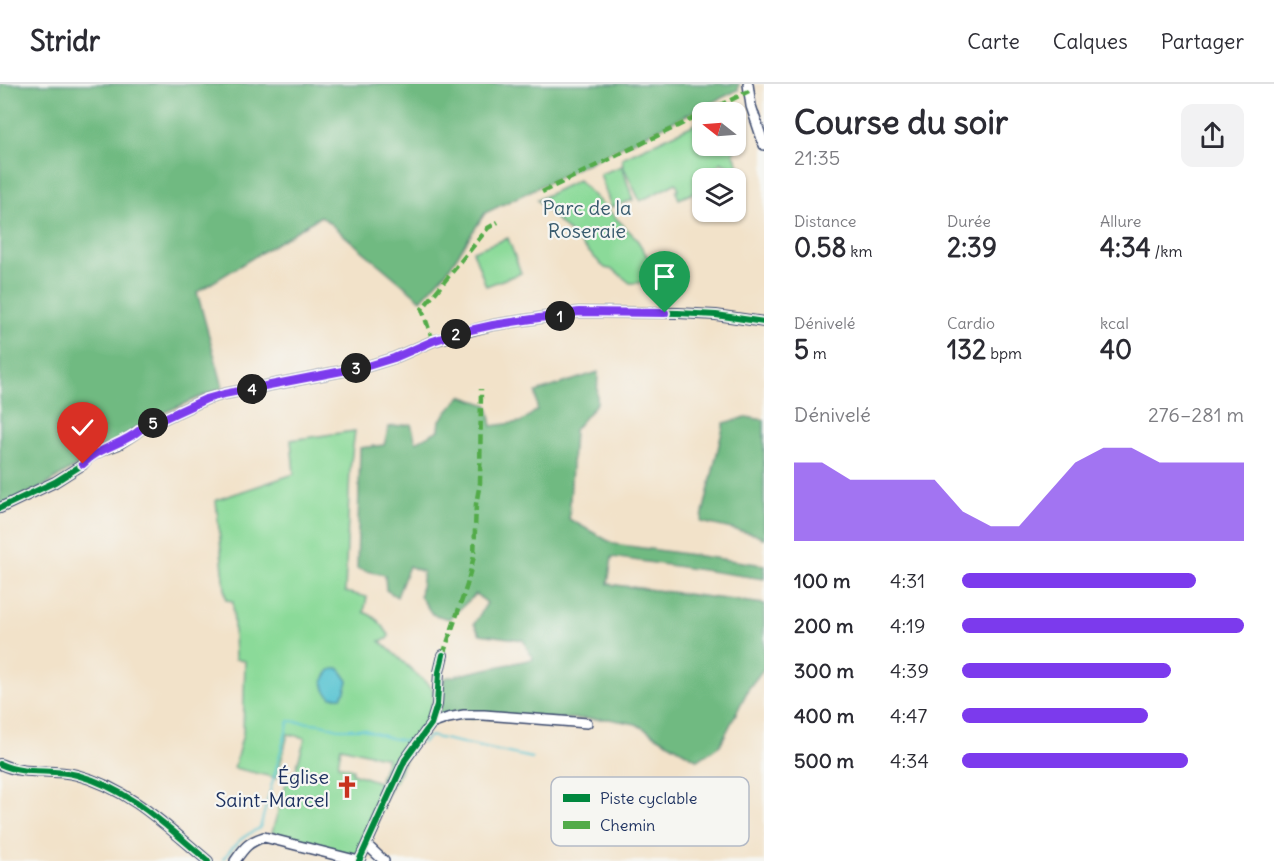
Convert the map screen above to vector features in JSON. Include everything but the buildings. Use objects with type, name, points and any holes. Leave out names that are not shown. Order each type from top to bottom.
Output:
[{"type":"street","points":[[748,85],[751,106],[764,145]]},
{"type":"street","points":[[0,508],[55,482],[94,455],[119,444],[141,429],[206,399],[368,366],[457,333],[579,312],[716,315],[764,322]]},
{"type":"street","points":[[235,861],[252,841],[264,837],[359,861],[405,760],[431,724],[437,705],[439,672],[443,656]]},
{"type":"street","points":[[431,724],[448,718],[474,715],[587,723]]},
{"type":"street","points":[[0,764],[22,771],[60,772],[78,776],[119,791],[157,818],[208,861]]},
{"type":"street","points":[[367,845],[384,861]]},
{"type":"green space","points":[[0,84],[739,84],[738,90],[713,102],[692,102],[692,112],[485,213],[448,270],[421,300],[321,216],[197,292],[223,387],[154,417],[44,486],[0,506]]},
{"type":"green space","points":[[692,126],[692,156],[735,156],[740,168],[730,168],[727,163],[724,165],[722,162],[715,168],[692,168],[692,193],[679,199],[676,192],[679,189],[676,183],[640,201],[623,166],[622,158]]},
{"type":"green space","points":[[622,166],[633,200],[611,207],[600,174]]},
{"type":"green space","name":"Parc de la Roseraie","points":[[578,180],[636,238],[663,282],[630,283],[614,270],[605,268],[537,200]]},
{"type":"green space","points":[[508,238],[521,273],[486,286],[473,251]]},
{"type":"green space","points":[[598,372],[597,403],[574,430],[569,519],[614,544],[764,565],[764,579],[612,557],[608,584],[764,604],[764,668],[749,688],[720,745],[698,760],[636,724],[609,719],[437,718],[442,702],[444,678],[533,659],[523,640],[480,634],[474,624],[487,603],[476,594],[449,619],[432,614],[420,596],[423,572],[409,566],[397,597],[386,590],[385,575],[357,569],[360,448],[384,445],[389,427],[411,424],[416,442],[439,430],[440,420],[461,396],[488,405],[492,426],[521,422],[537,410],[536,392]]},
{"type":"green space","points":[[746,417],[764,420],[764,539],[758,535],[701,522],[724,423]]},
{"type":"green space","points":[[355,431],[350,469],[345,592],[367,597],[364,612],[378,621],[389,635],[388,639],[380,641],[433,689],[429,714],[410,747],[395,783],[380,779],[387,758],[341,747],[338,765],[353,769],[352,773],[391,786],[356,858],[272,832],[287,780],[293,780],[305,738],[288,734],[277,778],[234,768],[243,734],[245,661],[235,659],[233,601],[226,600],[216,500],[294,474],[291,440]]},
{"type":"water","points":[[339,668],[348,681],[341,697],[331,697],[325,690],[323,681],[330,670]]},
{"type":"waterway","points":[[223,859],[239,841],[260,828],[289,721],[321,724],[338,729],[362,729],[411,742]]},
{"type":"waterway","points":[[422,743],[430,736],[532,758]]},
{"type":"marked path","points":[[726,102],[749,91]]},
{"type":"marked path","points":[[542,192],[692,119]]},
{"type":"marked path","points":[[433,341],[422,309],[488,228],[498,222]]},
{"type":"marked path","points":[[443,655],[467,585],[474,556],[476,504],[480,483],[481,389]]},
{"type":"cycle path","points":[[0,508],[55,482],[82,465],[88,458],[119,444],[141,429],[206,399],[368,366],[394,358],[433,341],[493,325],[579,312],[716,315],[764,322]]},
{"type":"cycle path","points":[[359,861],[405,760],[431,724],[437,705],[439,672],[443,655]]},
{"type":"cycle path","points":[[0,764],[19,770],[67,773],[96,781],[147,810],[208,861]]},
{"type":"place","name":"Église Saint-Marcel","points":[[347,787]]},
{"type":"route","points":[[83,464],[100,451],[119,444],[141,429],[206,399],[368,366],[457,333],[579,312],[665,313]]}]
